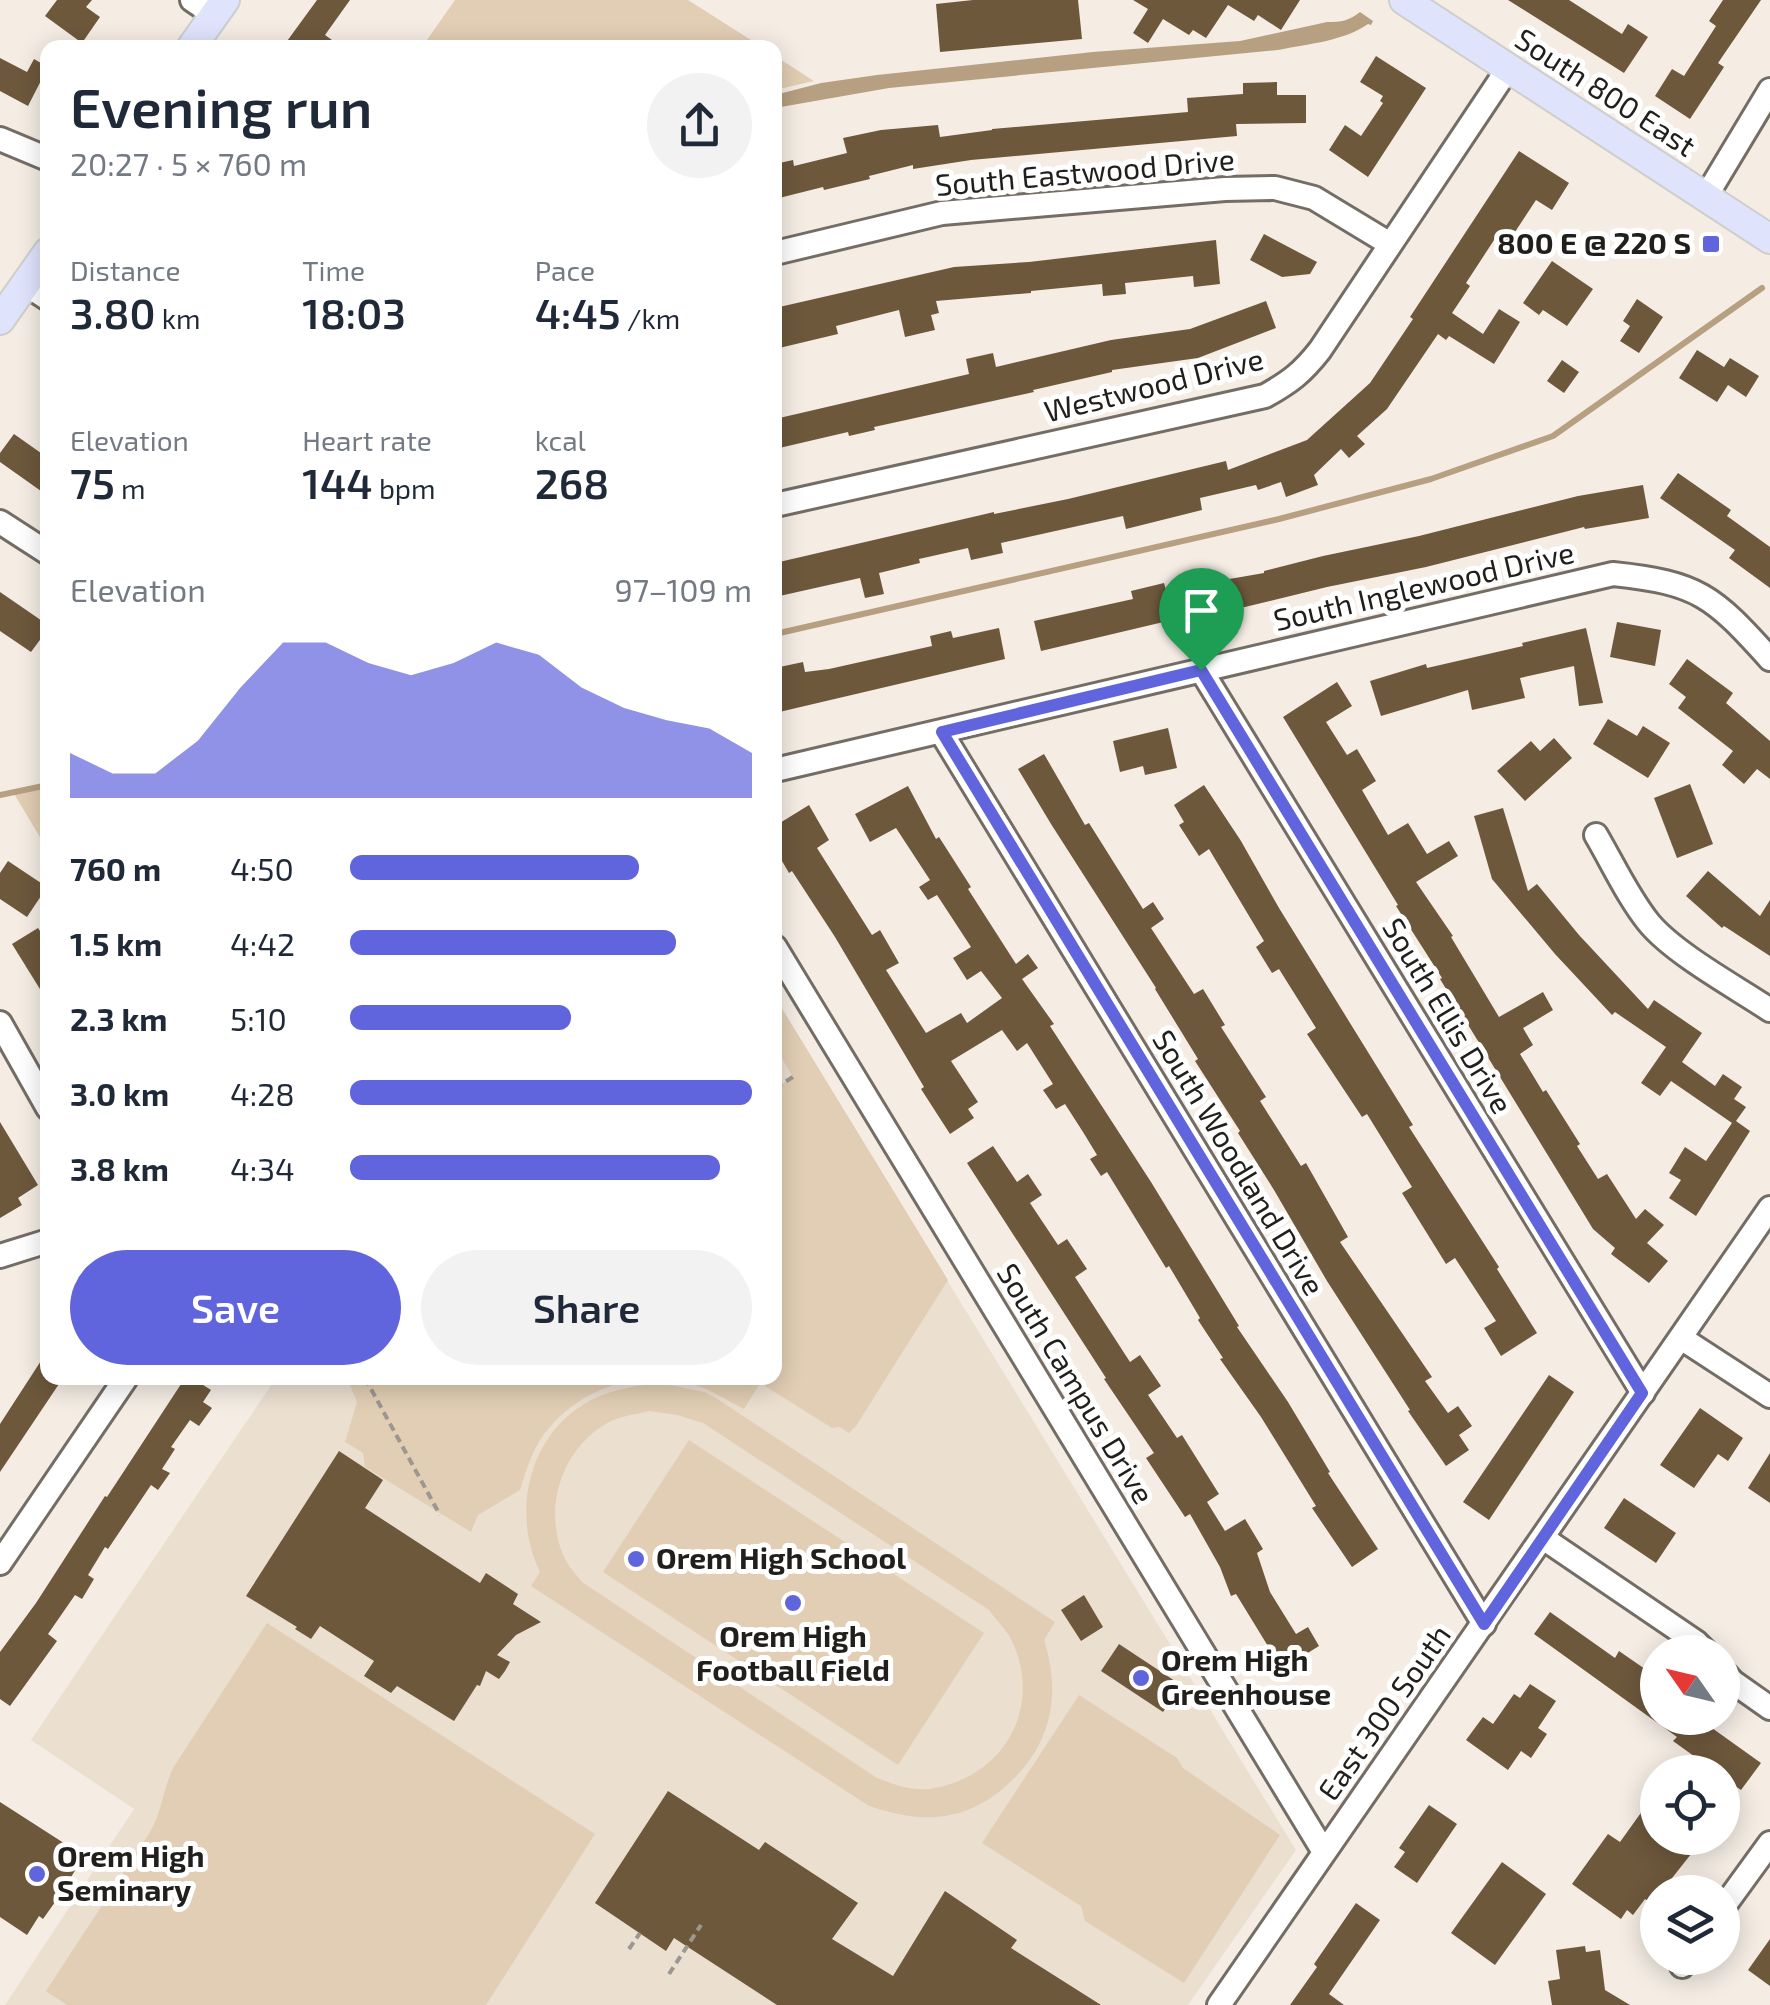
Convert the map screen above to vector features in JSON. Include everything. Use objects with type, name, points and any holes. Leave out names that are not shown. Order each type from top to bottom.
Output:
[{"type":"main road","name":"South 800 East","points":[[1404,0],[1770,239]]},
{"type":"main road","points":[[195,40],[210,5]]},
{"type":"main road","points":[[0,320],[36,292]]},
{"type":"street","name":"Westwood Drive","points":[[782,503],[1265,396],[1293,380],[1305,370],[1509,68]]},
{"type":"street","points":[[1705,198],[1770,90]]},
{"type":"street","points":[[0,139],[40,156]]},
{"type":"street","name":"South Eastwood Drive","points":[[782,251],[942,214],[1275,188],[1314,198],[1390,244]]},
{"type":"street","points":[[0,522],[40,548]]},
{"type":"street","name":"South Inglewood Drive","points":[[782,768],[1612,574],[1674,582],[1700,593],[1724,610],[1770,659]]},
{"type":"street","name":"South Ellis Drive","points":[[1201,670],[1642,1393]]},
{"type":"street","name":"South Woodland Drive","points":[[942,732],[1484,1624]]},
{"type":"street","points":[[1596,835],[1651,926],[1770,1010]]},
{"type":"street","name":"South Campus Drive","points":[[782,959],[1324,1852]]},
{"type":"street","points":[[0,1023],[40,1094]]},
{"type":"street","name":"East 300 South","points":[[1219,2005],[1770,1208]]},
{"type":"street","points":[[0,1256],[40,1244]]},
{"type":"street","points":[[1681,1338],[1770,1396]]},
{"type":"street","points":[[0,1563],[121,1385]]},
{"type":"street","points":[[1543,1538],[1686,1635]]},
{"type":"street","points":[[1740,1687],[1770,1708]]},
{"type":"street","points":[[1740,1884],[1770,1842]]},
{"type":"path","points":[[782,1084],[793,1077]]},
{"type":"path","points":[[369,1385],[440,1515]]},
{"type":"path","points":[[669,1974],[701,1925]]},
{"type":"path","points":[[629,1949],[640,1933]]},
{"type":"shaded area","points":[[455,0],[688,0],[751,40],[427,40]]},
{"type":"shaded area","points":[[1360,12],[1373,21],[1337,38],[1278,50],[889,88],[782,107],[782,93],[821,83],[1093,52],[1240,41]]},
{"type":"shaded area","points":[[782,60],[814,81],[782,88]]},
{"type":"shaded area","points":[[40,787],[40,837],[13,792]]},
{"type":"shaded area","points":[[782,1008],[948,1280],[849,1433],[840,1427],[832,1428],[763,1385],[782,1385],[782,1084],[793,1077],[782,1059]]},
{"type":"shaded area","name":"Orem High School","points":[[782,1010],[1296,1850],[1188,2005],[5,2005],[134,1809],[31,1740],[271,1385],[782,1385]]},
{"type":"shaded area","points":[[350,1385],[616,1385],[578,1402],[549,1428],[535,1449],[520,1490],[478,1515],[471,1532],[365,1467],[363,1453],[345,1442],[357,1402]]},
{"type":"shaded area","points":[[670,1385],[704,1392],[719,1400],[1055,1622],[1044,1640],[1052,1683],[1048,1723],[1017,1776],[987,1800],[960,1813],[906,1816],[869,1806],[531,1586],[540,1572],[527,1527],[527,1503],[538,1458],[565,1419],[593,1399],[620,1389]],"holes":[[[649,1411],[703,1423],[989,1610],[1012,1641],[1021,1666],[1023,1691],[1010,1737],[996,1756],[955,1783],[929,1789],[909,1788],[877,1778],[582,1582],[564,1557],[555,1519],[561,1480],[580,1446],[611,1421]]]},
{"type":"shaded area","points":[[695,1385],[759,1385],[744,1409]]},
{"type":"shaded area","name":"Orem High Football Field","points":[[689,1440],[984,1633],[898,1765],[603,1572]]},
{"type":"shaded area","points":[[267,1623],[595,1834],[486,2005],[67,2005],[46,1991],[150,1832],[173,1768]]},
{"type":"shaded area","points":[[1079,1695],[1177,1758],[1183,1768],[1280,1835],[1184,1983],[1085,1921],[1081,1906],[982,1843]]},
{"type":"building","points":[[57,0],[92,0],[86,7],[100,17],[84,40],[78,40],[45,16]]},
{"type":"building","points":[[317,0],[350,0],[325,35],[332,40],[288,40]]},
{"type":"building","points":[[1078,0],[1082,39],[940,52],[936,4]]},
{"type":"building","points":[[1133,0],[1300,0],[1281,30],[1258,15],[1254,21],[1228,5],[1206,38],[1193,30],[1189,35],[1163,19],[1148,43],[1133,33],[1148,9]]},
{"type":"building","points":[[1508,0],[1569,0],[1622,34],[1628,24],[1648,37],[1624,73]]},
{"type":"building","points":[[1723,0],[1761,0],[1718,63],[1724,67],[1690,119],[1655,96],[1672,69],[1684,76],[1716,26],[1709,21]]},
{"type":"building","points":[[1376,56],[1426,88],[1368,177],[1329,150],[1345,125],[1361,136],[1383,103],[1383,96],[1360,82]]},
{"type":"building","points":[[0,58],[27,72],[34,59],[40,62],[40,83],[28,106],[0,91]]},
{"type":"building","points":[[1277,82],[1277,95],[1306,95],[1306,123],[1236,124],[1237,136],[971,160],[913,169],[913,165],[869,176],[870,179],[782,197],[782,162],[793,160],[794,166],[847,153],[843,138],[938,125],[940,137],[1188,112],[1187,98],[1243,94],[1243,83]]},
{"type":"building","points":[[1519,151],[1569,183],[1552,210],[1536,200],[1509,241],[1498,234],[1452,313],[1483,334],[1499,309],[1520,322],[1494,364],[1449,336],[1446,340],[1438,334],[1387,409],[1357,436],[1365,444],[1349,458],[1341,449],[1314,475],[1318,485],[1286,497],[1281,482],[1258,490],[1256,485],[1200,498],[1202,510],[1126,529],[1123,516],[1001,543],[1003,553],[971,560],[968,548],[919,559],[920,563],[879,573],[884,594],[865,598],[860,578],[782,595],[782,561],[1226,461],[1228,470],[1307,440],[1370,383],[1413,319],[1410,317]]},
{"type":"building","points":[[1264,234],[1317,262],[1310,274],[1282,277],[1250,260]]},
{"type":"building","points":[[1216,240],[1220,284],[1194,287],[1193,276],[1125,283],[1126,294],[1103,296],[1102,284],[936,301],[939,313],[931,315],[935,330],[905,337],[899,310],[836,326],[838,334],[782,347],[782,306],[954,267]]},
{"type":"building","points":[[1552,261],[1593,289],[1567,326],[1543,310],[1539,315],[1523,303]]},
{"type":"building","points":[[1637,299],[1663,317],[1639,353],[1620,341],[1630,326],[1623,321]]},
{"type":"building","points":[[1266,301],[1276,328],[1198,358],[1112,370],[1034,392],[874,427],[875,430],[782,447],[782,417],[969,374],[966,359],[993,353],[996,367],[1111,340],[1190,329]]},
{"type":"building","points":[[1697,350],[1724,367],[1730,358],[1759,376],[1746,397],[1728,385],[1717,402],[1679,378]]},
{"type":"building","points":[[1562,360],[1579,372],[1564,393],[1547,381]]},
{"type":"building","points":[[14,434],[40,452],[40,490],[0,462],[0,453]]},
{"type":"building","points":[[1678,473],[1731,510],[1727,516],[1770,547],[1770,588],[1729,558],[1735,550],[1660,498]]},
{"type":"building","points":[[1643,485],[1649,518],[1584,527],[1426,567],[1041,651],[1034,621],[1133,599],[1131,591],[1164,583],[1166,590],[1264,573],[1578,496]]},
{"type":"building","points":[[0,592],[40,620],[40,640],[31,652],[0,631]]},
{"type":"building","points":[[1617,622],[1661,630],[1655,666],[1610,657]]},
{"type":"building","points":[[999,628],[1005,659],[782,711],[782,666],[803,662],[805,672],[829,669],[932,646],[930,636],[951,631],[953,638]]},
{"type":"building","points":[[1586,628],[1603,703],[1579,706],[1574,666],[1520,678],[1525,698],[1472,710],[1468,690],[1381,716],[1370,681],[1426,664],[1427,668]]},
{"type":"building","points":[[1687,659],[1733,693],[1726,703],[1770,741],[1770,779],[1757,769],[1744,784],[1722,765],[1733,751],[1678,708],[1686,697],[1669,684]]},
{"type":"building","points":[[1337,682],[1352,706],[1326,722],[1347,755],[1357,749],[1376,781],[1362,790],[1388,835],[1408,823],[1427,854],[1449,841],[1458,856],[1416,882],[1453,936],[1499,1017],[1543,992],[1553,1010],[1523,1028],[1533,1045],[1520,1054],[1580,1144],[1577,1146],[1598,1179],[1607,1174],[1636,1219],[1645,1209],[1664,1225],[1647,1243],[1668,1261],[1649,1283],[1611,1254],[1615,1248],[1593,1229],[1283,717]]},
{"type":"building","points":[[1608,719],[1637,736],[1643,726],[1670,743],[1648,778],[1593,744]]},
{"type":"building","points":[[1168,728],[1177,768],[1145,775],[1143,766],[1120,772],[1113,741]]},
{"type":"building","points":[[1554,738],[1572,758],[1525,801],[1497,771],[1531,741],[1540,751]]},
{"type":"building","points":[[1044,754],[1085,825],[1089,823],[1143,909],[1153,902],[1164,919],[1151,928],[1194,994],[1203,989],[1225,1025],[1221,1027],[1266,1097],[1260,1101],[1301,1166],[1306,1163],[1348,1237],[1340,1242],[1432,1377],[1425,1381],[1448,1413],[1458,1406],[1472,1426],[1459,1435],[1469,1450],[1446,1466],[1327,1281],[1195,1061],[1198,1059],[1156,988],[1018,769]]},
{"type":"building","points":[[1690,784],[1713,844],[1677,858],[1654,798]]},
{"type":"building","points":[[1204,785],[1537,1333],[1501,1356],[1484,1328],[1496,1321],[1455,1258],[1446,1264],[1402,1193],[1412,1187],[1367,1114],[1362,1117],[1307,1034],[1316,1028],[1279,969],[1272,973],[1256,947],[1264,941],[1209,849],[1199,856],[1179,825],[1184,822],[1174,805]]},
{"type":"building","points":[[908,786],[936,839],[939,837],[1016,964],[1028,954],[1038,968],[1022,979],[1054,1024],[1050,1026],[1378,1549],[1352,1567],[1312,1508],[1316,1506],[1261,1417],[1220,1359],[1223,1358],[1169,1266],[1166,1268],[1107,1172],[1101,1176],[1090,1159],[1097,1155],[1065,1104],[1056,1109],[1043,1090],[1053,1084],[1027,1043],[1017,1051],[1002,1030],[951,1061],[978,1102],[968,1109],[974,1118],[950,1134],[835,937],[782,861],[782,822],[809,805],[829,840],[817,848],[872,935],[880,930],[899,963],[886,970],[926,1033],[961,1013],[967,1023],[1002,998],[981,971],[967,980],[953,958],[971,947],[937,895],[928,900],[919,887],[930,880],[896,828],[870,842],[855,814]]},
{"type":"building","points":[[1503,808],[1528,891],[1537,884],[1648,1009],[1654,1000],[1702,1033],[1682,1062],[1715,1086],[1723,1074],[1742,1087],[1734,1099],[1746,1107],[1736,1121],[1750,1131],[1696,1216],[1669,1198],[1681,1180],[1669,1173],[1685,1147],[1706,1161],[1732,1123],[1671,1081],[1660,1096],[1641,1083],[1666,1047],[1615,1012],[1612,1015],[1492,879],[1474,816]]},
{"type":"building","points":[[8,861],[40,882],[40,898],[27,917],[0,899],[0,873]]},
{"type":"building","points":[[1708,871],[1760,916],[1770,900],[1770,956],[1722,928],[1686,896]]},
{"type":"building","points":[[38,928],[40,931],[40,989],[12,944]]},
{"type":"building","points":[[0,1122],[38,1185],[18,1198],[22,1205],[0,1218]]},
{"type":"building","points":[[993,1146],[1017,1182],[1028,1174],[1042,1195],[1030,1203],[1058,1245],[1067,1239],[1087,1269],[1075,1277],[1130,1362],[1140,1355],[1161,1386],[1148,1395],[1177,1438],[1182,1435],[1219,1494],[1207,1502],[1225,1531],[1245,1519],[1263,1549],[1257,1553],[1270,1592],[1296,1634],[1308,1627],[1319,1646],[1282,1669],[1236,1594],[1231,1596],[1220,1567],[1190,1514],[1185,1517],[1146,1458],[1154,1453],[967,1163]]},
{"type":"building","points":[[40,1362],[40,1385],[58,1385],[0,1472],[0,1424]]},
{"type":"building","points":[[1549,1375],[1574,1392],[1489,1520],[1463,1502]]},
{"type":"building","points":[[180,1385],[203,1385],[211,1390],[203,1402],[212,1408],[199,1426],[190,1420],[171,1447],[175,1449],[162,1469],[170,1473],[158,1490],[151,1485],[108,1549],[105,1547],[88,1575],[94,1579],[82,1599],[75,1595],[48,1634],[57,1641],[10,1706],[0,1699],[0,1652]]},
{"type":"building","points":[[1700,1408],[1743,1438],[1728,1461],[1718,1454],[1694,1488],[1660,1465]]},
{"type":"building","points":[[339,1451],[383,1480],[365,1508],[480,1583],[486,1573],[518,1594],[513,1604],[541,1622],[516,1635],[497,1655],[510,1662],[505,1671],[499,1679],[486,1671],[480,1686],[477,1685],[454,1721],[397,1686],[391,1693],[364,1676],[374,1661],[320,1626],[311,1639],[246,1596]]},
{"type":"building","points":[[1770,1453],[1770,1503],[1748,1488]]},
{"type":"building","points":[[1624,1498],[1676,1533],[1656,1563],[1604,1528]]},
{"type":"building","points":[[1084,1595],[1103,1627],[1081,1641],[1061,1610]]},
{"type":"building","points":[[1550,1612],[1615,1658],[1619,1651],[1640,1666],[1640,1710],[1534,1634]]},
{"type":"building","name":"Orem High Greenhouse","points":[[1119,1644],[1181,1685],[1163,1712],[1101,1671]]},
{"type":"building","points":[[1530,1684],[1556,1701],[1538,1728],[1547,1734],[1531,1758],[1521,1751],[1508,1770],[1466,1740],[1483,1717],[1493,1724],[1514,1694],[1520,1698]]},
{"type":"building","points":[[1674,1735],[1722,1735],[1761,1763],[1741,1790],[1740,1755],[1692,1755],[1673,1741],[1677,1737]]},
{"type":"building","points":[[668,1791],[759,1850],[765,1842],[858,1903],[832,1939],[893,1976],[945,1891],[1017,1940],[1011,1948],[1101,2005],[777,2005],[674,1938],[666,1951],[595,1903]]},
{"type":"building","name":"Orem High Seminary","points":[[0,1802],[84,1856],[43,1919],[39,1916],[27,1935],[0,1917]]},
{"type":"building","points":[[1429,1805],[1457,1824],[1417,1883],[1394,1867],[1405,1852],[1399,1848]]},
{"type":"building","points":[[1640,1814],[1640,1855],[1690,1855],[1674,1875],[1640,1875],[1640,1906],[1633,1915],[1627,1910],[1621,1919],[1572,1884],[1608,1834],[1620,1842]]},
{"type":"building","points":[[1502,1862],[1546,1894],[1495,1965],[1451,1933]]},
{"type":"building","points":[[1356,1903],[1380,1920],[1329,1994],[1344,2005],[1290,2005],[1317,1967],[1314,1964]]},
{"type":"building","points":[[1770,1939],[1770,1986],[1748,1970]]},
{"type":"building","points":[[1585,1946],[1586,1952],[1600,1950],[1605,1990],[1630,2005],[1552,2005],[1548,1981],[1560,1979],[1556,1950]]},
{"type":"waterway","points":[[782,632],[1279,519],[1431,479],[1553,436],[1762,288]]},
{"type":"waterway","points":[[0,795],[40,787]]},
{"type":"place","name":"800 E @ 220 S","points":[[1711,244]]},
{"type":"place","name":"Orem High School","points":[[636,1559]]},
{"type":"place","name":"Orem High Football Field","points":[[793,1603]]},
{"type":"place","name":"Orem High Greenhouse","points":[[1141,1678]]},
{"type":"place","name":"Orem High Seminary","points":[[37,1874]]},
{"type":"route","points":[[1201,670],[1642,1393],[1484,1624],[942,732],[1201,670]]}]
